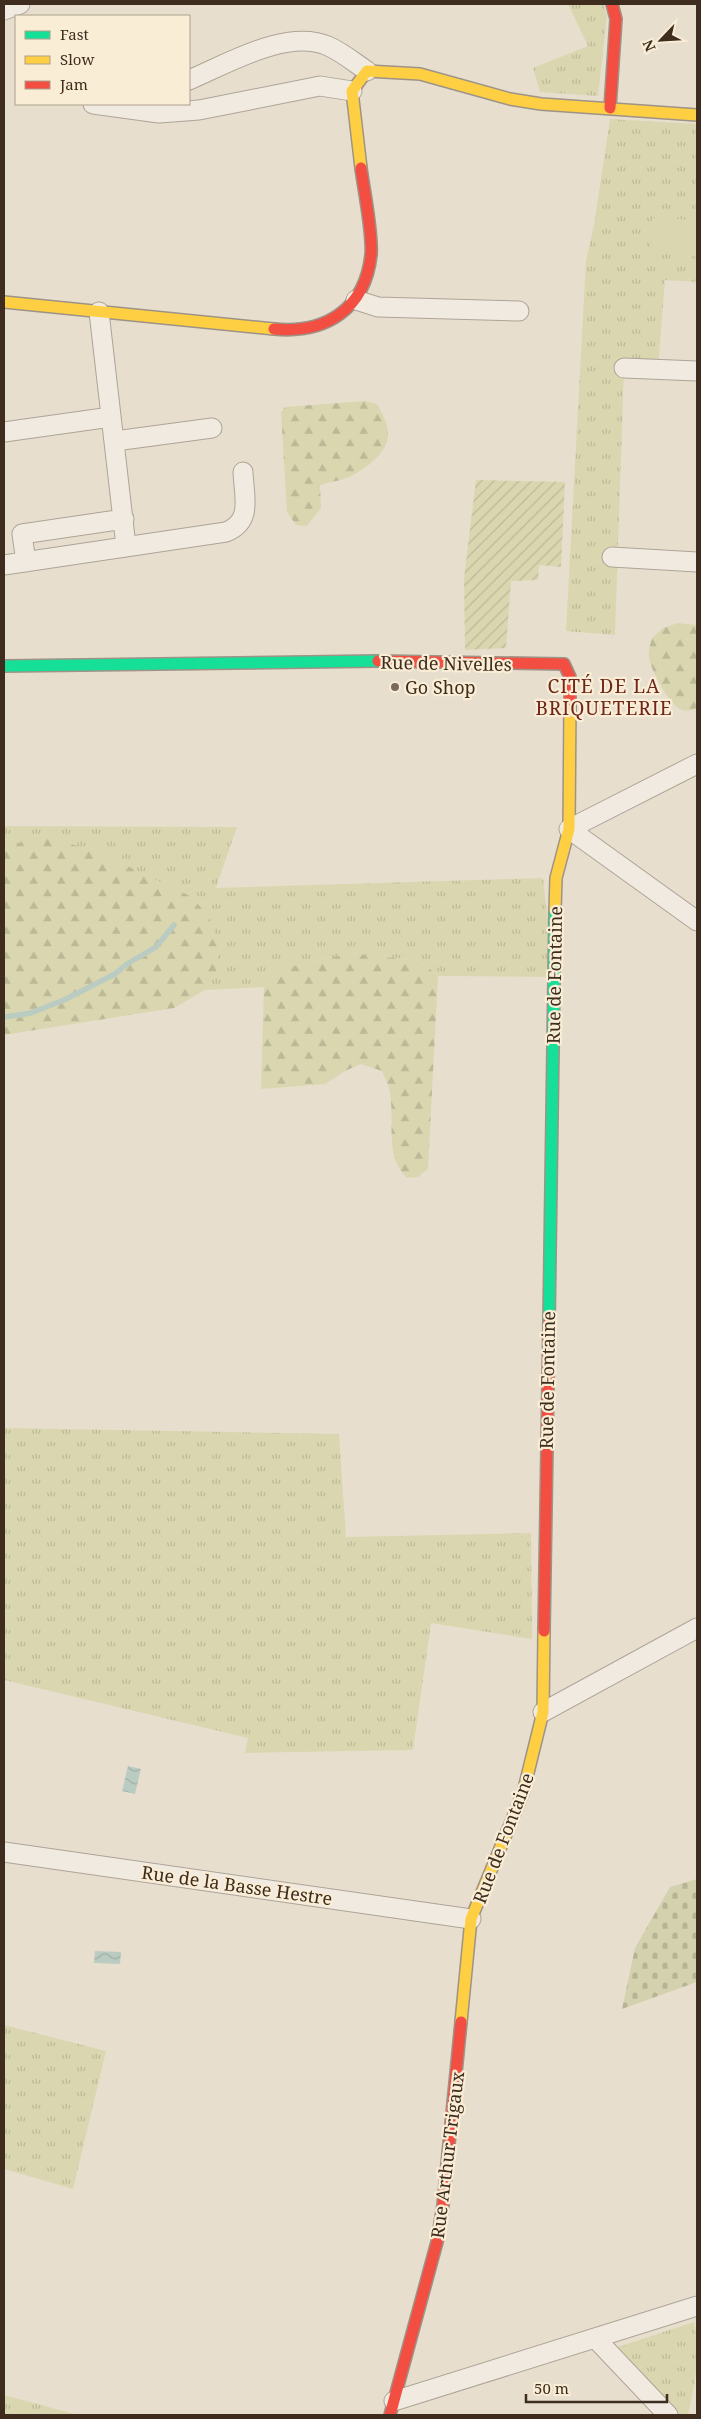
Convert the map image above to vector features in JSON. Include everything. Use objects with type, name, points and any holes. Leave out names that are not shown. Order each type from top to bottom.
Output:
[{"type":"street","points":[[4,10],[20,4]]},
{"type":"street","points":[[610,108],[616,19],[612,4]]},
{"type":"street","points":[[190,80],[270,47],[300,40],[328,46],[367,71],[420,74],[510,99],[540,104],[697,115]]},
{"type":"street","points":[[4,302],[286,330],[304,329],[328,322],[344,313],[356,300],[371,254],[352,91],[367,71]]},
{"type":"street","points":[[118,105],[143,106],[159,112],[199,110],[320,86],[352,91]]},
{"type":"street","points":[[356,300],[378,308],[518,311]]},
{"type":"street","points":[[99,312],[126,546]]},
{"type":"street","points":[[624,368],[697,371]]},
{"type":"street","points":[[4,432],[111,417]]},
{"type":"street","points":[[115,441],[212,428]]},
{"type":"street","points":[[4,565],[226,532],[240,524],[245,511],[243,472]]},
{"type":"street","points":[[26,562],[22,534],[124,519]]},
{"type":"street","points":[[612,558],[697,562]]},
{"type":"street","name":"Rue de Nivelles","points":[[4,666],[419,661],[564,664],[570,678],[569,829]]},
{"type":"street","points":[[697,764],[569,829],[697,921]]},
{"type":"street","name":"Rue de Fontaine","points":[[471,1919],[523,1794],[543,1712],[556,878],[569,829]]},
{"type":"street","points":[[543,1712],[697,1628]]},
{"type":"street","name":"Rue de la Basse Hestre","points":[[4,1852],[471,1919]]},
{"type":"street","name":"Rue Arthur Trigaux","points":[[392,2408],[437,2242],[443,2205],[471,1919]]},
{"type":"street","points":[[392,2408],[595,2338],[697,2306]]},
{"type":"street","points":[[595,2338],[668,2415]]},
{"type":"green space","points":[[568,4],[603,4],[607,15],[598,96],[540,92],[533,68],[588,46]]},
{"type":"green space","points":[[610,119],[697,124],[697,282],[665,280],[658,369],[624,368],[615,635],[566,631],[586,261],[594,225]]},
{"type":"green space","points":[[652,218],[697,220],[697,256],[650,253]]},
{"type":"green space","points":[[365,401],[377,404],[384,418],[388,434],[384,448],[374,461],[353,475],[320,485],[321,508],[307,526],[296,525],[287,512],[281,412],[285,407]]},
{"type":"green space","points":[[476,480],[565,482],[561,567],[539,565],[538,580],[511,581],[506,648],[465,650],[464,578]]},
{"type":"green space","points":[[678,623],[697,625],[697,708],[688,711],[682,710],[672,702],[657,679],[649,658],[652,638],[663,628]]},
{"type":"green space","points":[[4,826],[237,827],[216,888],[543,878],[554,977],[438,976],[420,961],[351,953],[279,969],[264,987],[205,990],[218,969],[4,848]]},
{"type":"green space","points":[[41,836],[96,851],[190,896],[209,916],[218,945],[218,969],[205,990],[174,1008],[4,1035],[4,848]]},
{"type":"green space","points":[[351,953],[420,961],[438,976],[428,1169],[418,1177],[407,1178],[395,1159],[390,1093],[382,1071],[361,1064],[345,1071],[325,1084],[261,1089],[264,987],[279,969]]},
{"type":"green space","points":[[4,1428],[339,1434],[346,1537],[531,1533],[532,1639],[431,1623],[413,1750],[245,1753],[248,1738],[4,1680]]},
{"type":"green space","points":[[697,1879],[697,1982],[622,2009],[635,1948],[670,1887]]},
{"type":"green space","points":[[4,2025],[106,2051],[73,2189],[4,2169]]},
{"type":"green space","points":[[694,2322],[697,2357],[693,2392],[688,2415],[677,2415],[620,2353],[618,2347]]},
{"type":"green space","points":[[4,2395],[78,2415],[4,2415]]},
{"type":"water","points":[[128,1766],[141,1769],[135,1794],[122,1791]]},
{"type":"water","points":[[95,1951],[121,1952],[120,1964],[94,1963]]},
{"type":"waterway","points":[[4,1017],[31,1013],[64,1000],[115,974],[127,964],[156,947],[174,925]]},
{"type":"traffic: fast","points":[[4,666],[378,661]]},
{"type":"traffic: fast","points":[[549,1322],[555,910]]},
{"type":"traffic: slow","points":[[361,168],[352,91],[367,71],[420,74],[510,99],[541,104],[697,115]]},
{"type":"traffic: slow","points":[[4,302],[274,329]]},
{"type":"traffic: slow","points":[[555,910],[556,878],[569,829],[570,705]]},
{"type":"traffic: slow","points":[[461,2022],[471,1919],[523,1793],[543,1712],[544,1631]]},
{"type":"traffic: jam","points":[[610,108],[616,19],[612,4]]},
{"type":"traffic: jam","points":[[274,329],[310,327],[326,322],[340,314],[361,290],[371,255],[370,224],[361,168]]},
{"type":"traffic: jam","points":[[378,661],[564,664],[570,677],[570,705]]},
{"type":"traffic: jam","points":[[544,1631],[549,1322]]},
{"type":"traffic: jam","points":[[390,2415],[437,2242],[443,2205],[461,2022]]},
{"type":"place","name":"Go Shop","points":[[395,687]]},
{"type":"district","name":"CITÉ DE LA BRIQUETERIE","points":[[604,697]]}]
